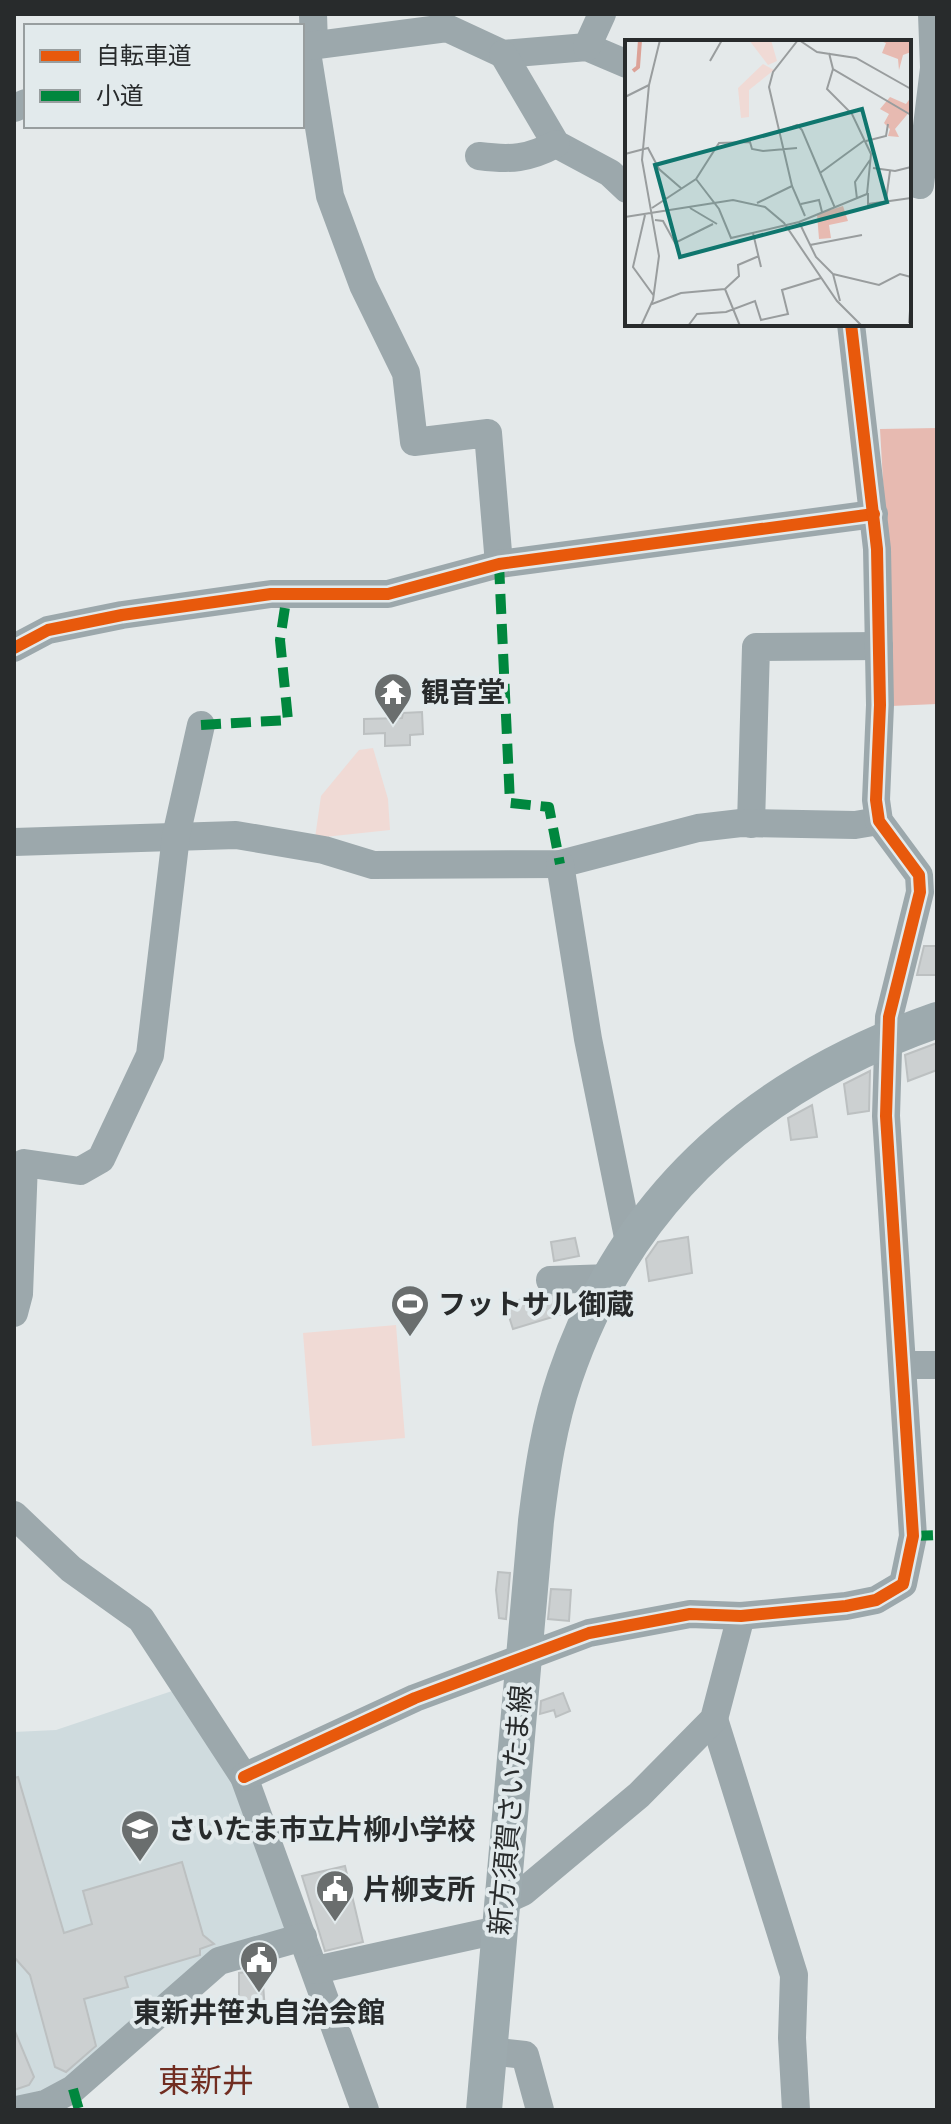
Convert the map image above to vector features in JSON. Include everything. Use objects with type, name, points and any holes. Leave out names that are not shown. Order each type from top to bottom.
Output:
[{"type":"main road","name":"新方須賀さいたま線","points":[[484,2110],[536,1521],[552,1424],[577,1343],[630,1247],[683,1178],[744,1119],[821,1070],[889,1037],[937,1020]]},
{"type":"street","points":[[313,14],[308,46],[330,196],[363,285],[406,373],[414,442],[488,433],[499,564]]},
{"type":"street","points":[[587,47],[602,14]]},
{"type":"street","points":[[911,183],[920,185],[934,68],[932,14]]},
{"type":"street","points":[[308,46],[447,28],[503,54],[587,47],[625,63]]},
{"type":"street","points":[[503,54],[556,144],[610,173],[625,187]]},
{"type":"street","points":[[479,156],[515,161],[531,157],[556,144]]},
{"type":"street","points":[[244,1777],[415,1698],[589,1633],[690,1614],[741,1616],[798,1613],[876,1600],[903,1584],[913,1536],[886,1116],[889,1017],[928,886],[879,821],[876,800],[879,646],[874,514],[851,326]]},
{"type":"street","points":[[14,648],[48,630],[122,615],[271,594],[388,594],[499,564],[874,514]]},
{"type":"street","points":[[751,824],[756,647],[879,646]]},
{"type":"street","points":[[14,1313],[19,1294],[24,1163],[80,1171],[101,1159],[150,1055],[176,836],[201,725]]},
{"type":"street","points":[[14,842],[236,835],[324,850],[373,865],[560,864],[698,828],[751,824],[855,825],[879,821]]},
{"type":"street","points":[[560,864],[588,1039],[630,1247]]},
{"type":"street","points":[[550,1280],[611,1278]]},
{"type":"street","points":[[904,1365],[937,1365]]},
{"type":"street","points":[[14,1515],[71,1569],[141,1619],[244,1777],[365,2110]]},
{"type":"street","points":[[316,1970],[500,1916],[523,1892],[639,1795],[714,1719],[741,1616]]},
{"type":"street","points":[[714,1719],[794,1975],[792,2038],[796,2110]]},
{"type":"street","points":[[17,2110],[45,2104],[73,2089],[219,1961],[303,1937]]},
{"type":"street","points":[[490,2051],[525,2055],[540,2110]]},
{"type":"shaded area","points":[[937,428],[937,704],[891,706],[888,567],[880,429]]},
{"type":"shaded area","points":[[373,748],[388,799],[390,830],[315,838],[321,796],[359,750]]},
{"type":"shaded area","points":[[396,1325],[405,1438],[312,1446],[303,1333]]},
{"type":"shaded area","name":"さいたま市立片柳小学校","points":[[181,1688],[230,1769],[291,1929],[78,2074],[14,2103],[14,1732],[56,1730]]},
{"type":"building","name":"観音堂","points":[[422,712],[423,734],[410,735],[410,745],[385,746],[385,733],[364,734],[364,719],[402,718],[403,713]]},
{"type":"building","points":[[924,946],[937,946],[937,975],[917,975]]},
{"type":"building","points":[[937,1043],[937,1070],[908,1081],[905,1055]]},
{"type":"building","points":[[870,1071],[869,1111],[848,1114],[844,1084]]},
{"type":"building","points":[[812,1105],[817,1137],[791,1140],[788,1118]]},
{"type":"building","points":[[688,1237],[692,1273],[649,1281],[646,1259],[658,1242]]},
{"type":"building","points":[[575,1238],[579,1256],[554,1261],[551,1242]]},
{"type":"building","points":[[540,1294],[568,1296],[569,1312],[513,1329],[505,1304]]},
{"type":"building","points":[[498,1572],[510,1573],[506,1619],[499,1618]]},
{"type":"building","points":[[551,1589],[571,1590],[569,1621],[548,1619]]},
{"type":"building","points":[[563,1693],[570,1711],[556,1717],[554,1710],[540,1714],[541,1701]]},
{"type":"building","points":[[18,1777],[64,1933],[92,1924],[83,1891],[182,1862],[203,1935],[214,1944],[200,1949],[200,1955],[125,1977],[128,1987],[84,1999],[96,2046],[66,2072],[55,2067],[30,1975],[14,1957],[14,1778]]},
{"type":"building","points":[[345,1866],[363,1942],[325,1951],[302,1876]]},
{"type":"building","points":[[262,1970],[265,2011],[245,2013],[244,2003],[239,2003],[239,1973]]},
{"type":"building","points":[[14,2029],[34,2077],[29,2085],[14,2090]]},
{"type":"marked path","points":[[499,564],[510,803],[549,807],[560,864]]},
{"type":"marked path","points":[[201,725],[288,720],[280,640],[287,594]]},
{"type":"marked path","points":[[913,1536],[937,1535]]},
{"type":"marked path","points":[[73,2089],[79,2110]]},
{"type":"cycle path","points":[[244,1777],[415,1698],[589,1633],[690,1614],[741,1616],[846,1606],[876,1600],[903,1584],[913,1536],[886,1116],[889,1017],[920,892],[919,875],[879,821],[876,800],[880,705],[877,549],[851,326]]},
{"type":"cycle path","points":[[14,648],[48,630],[122,615],[271,594],[388,594],[499,564],[874,514]]},
{"type":"place","name":"観音堂","points":[[393,726]]},
{"type":"place","name":"フットサル御蔵","points":[[410,1338]]},
{"type":"place","name":"さいたま市立片柳小学校","points":[[140,1863]]},
{"type":"place","name":"片柳支所","points":[[335,1923]]},
{"type":"place","name":"東新井笹丸自治会館","points":[[259,1994]]},
{"type":"district","name":"東新井","points":[[206,2080]]}]
